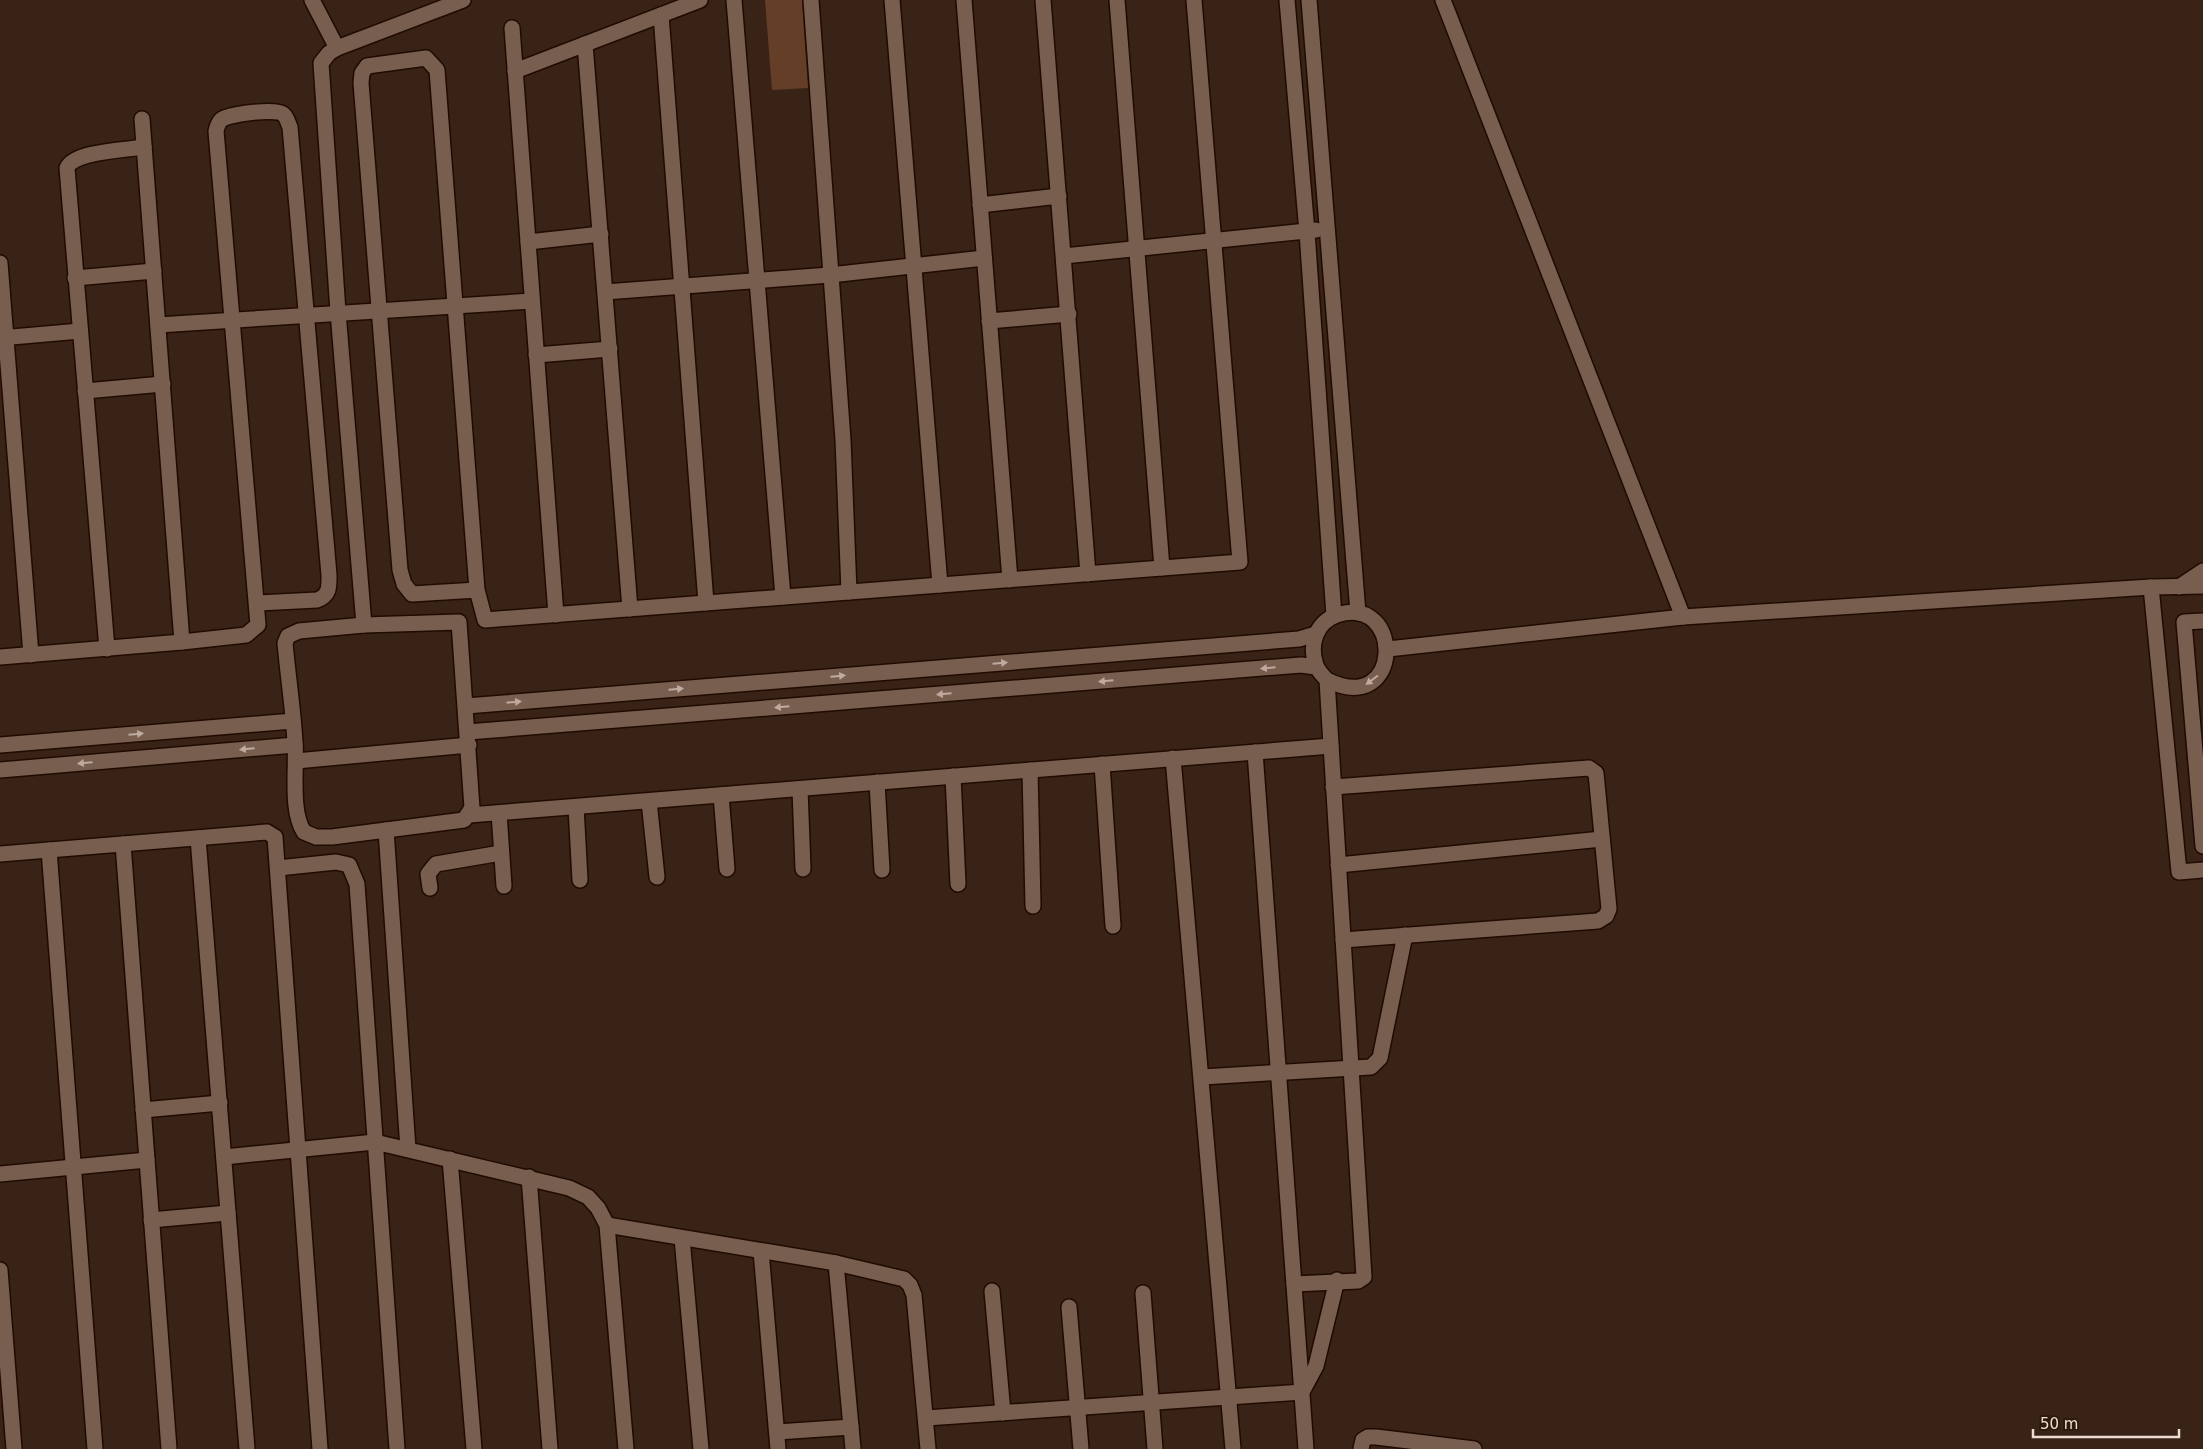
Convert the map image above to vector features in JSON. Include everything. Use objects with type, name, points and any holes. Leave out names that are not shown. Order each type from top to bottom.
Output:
[{"type":"street","points":[[312,0],[337,48]]},
{"type":"street","points":[[364,625],[338,312],[321,68],[324,58],[337,48],[463,0]]},
{"type":"street","points":[[515,71],[700,0]]},
{"type":"street","points":[[734,0],[782,597]]},
{"type":"street","points":[[811,0],[843,440],[849,592]]},
{"type":"street","points":[[892,0],[940,586]]},
{"type":"street","points":[[964,0],[1010,580]]},
{"type":"street","points":[[1043,0],[1088,574]]},
{"type":"street","points":[[1117,0],[1162,568]]},
{"type":"street","points":[[477,590],[412,594],[404,584],[400,570],[360,78],[364,69],[371,65],[426,58],[437,70],[477,590],[485,620],[1240,562],[1194,0]]},
{"type":"street","points":[[1287,0],[1307,232],[1334,616]]},
{"type":"street","points":[[1309,0],[1358,613]]},
{"type":"street","points":[[1443,0],[1683,617]]},
{"type":"street","points":[[661,15],[706,603]]},
{"type":"street","points":[[512,28],[556,615]]},
{"type":"street","points":[[585,44],[630,609]]},
{"type":"street","points":[[0,657],[246,635],[258,625],[258,603],[234,320],[216,131],[219,123],[226,118],[254,112],[277,112],[283,114],[290,128],[329,553],[328,591],[325,597],[317,600],[258,603]]},
{"type":"street","points":[[142,119],[182,642]]},
{"type":"street","points":[[107,648],[75,278],[68,165],[75,159],[86,155],[144,147]]},
{"type":"street","points":[[980,205],[1059,196]]},
{"type":"street","points":[[1064,256],[1327,229]]},
{"type":"street","points":[[528,242],[601,234]]},
{"type":"street","points":[[605,292],[830,275],[984,258]]},
{"type":"street","points":[[0,263],[3,338],[31,654]]},
{"type":"street","points":[[75,278],[154,271]]},
{"type":"street","points":[[158,325],[532,301]]},
{"type":"street","points":[[989,321],[1069,314]]},
{"type":"street","points":[[3,338],[80,332]]},
{"type":"street","points":[[536,355],[610,349]]},
{"type":"street","points":[[85,391],[162,384]]},
{"type":"street","points":[[2178,588],[2203,572]]},
{"type":"street","points":[[1388,649],[1683,617],[2151,587],[2178,588],[2203,586]]},
{"type":"street","points":[[2151,587],[2179,872],[2203,870]]},
{"type":"street","points":[[1346,612],[1358,613],[1373,620],[1384,632],[1388,649],[1385,666],[1375,680],[1360,688],[1343,688],[1327,680],[1316,667],[1312,650],[1316,634],[1323,623],[1334,616],[1346,612]]},
{"type":"street","points":[[2203,621],[2184,622],[2203,846]]},
{"type":"street","points":[[459,622],[472,808],[464,820],[332,837],[316,837],[304,832],[298,818],[296,744],[285,643],[288,636],[300,631],[364,625],[459,622]]},
{"type":"street","points":[[466,706],[1299,639],[1316,634]]},
{"type":"street","points":[[296,760],[468,738],[1300,665],[1316,667]]},
{"type":"street","points":[[1294,1284],[1337,1280],[1358,1281],[1364,1277],[1327,680]]},
{"type":"street","points":[[0,745],[293,721]]},
{"type":"street","points":[[0,770],[296,744]]},
{"type":"street","points":[[469,815],[1332,746]]},
{"type":"street","points":[[1255,752],[1306,1449]]},
{"type":"street","points":[[1173,758],[1233,1449]]},
{"type":"street","points":[[1102,764],[1113,926]]},
{"type":"street","points":[[1333,787],[1589,768],[1596,773],[1609,909],[1604,918],[1598,921],[1343,940]]},
{"type":"street","points":[[1030,770],[1033,906]]},
{"type":"street","points":[[952,776],[958,884]]},
{"type":"street","points":[[877,782],[882,870]]},
{"type":"street","points":[[800,789],[803,869]]},
{"type":"street","points":[[721,795],[728,869]]},
{"type":"street","points":[[649,801],[657,877]]},
{"type":"street","points":[[576,806],[580,880]]},
{"type":"street","points":[[499,813],[504,886]]},
{"type":"street","points":[[386,830],[408,1149]]},
{"type":"street","points":[[0,854],[269,832],[276,840],[320,1449]]},
{"type":"street","points":[[198,838],[247,1449]]},
{"type":"street","points":[[1338,865],[1602,839]]},
{"type":"street","points":[[123,844],[169,1449]]},
{"type":"street","points":[[49,850],[95,1449]]},
{"type":"street","points":[[430,888],[428,874],[436,864],[501,853]]},
{"type":"street","points":[[278,868],[336,862],[349,865],[357,884],[397,1449]]},
{"type":"street","points":[[1202,1077],[1371,1067],[1380,1058],[1405,935]]},
{"type":"street","points":[[143,1110],[220,1103]]},
{"type":"street","points":[[224,1157],[375,1142],[528,1177],[569,1188],[588,1197],[598,1208],[607,1225],[626,1449]]},
{"type":"street","points":[[450,1159],[474,1449]]},
{"type":"street","points":[[0,1174],[147,1160]]},
{"type":"street","points":[[528,1177],[550,1449]]},
{"type":"street","points":[[151,1220],[228,1213]]},
{"type":"street","points":[[607,1225],[836,1263],[899,1277],[910,1285],[914,1295],[928,1449]]},
{"type":"street","points":[[682,1238],[702,1449]]},
{"type":"street","points":[[761,1251],[778,1449]]},
{"type":"street","points":[[836,1263],[853,1449]]},
{"type":"street","points":[[0,1270],[14,1449]]},
{"type":"street","points":[[1302,1392],[1316,1366],[1337,1280]]},
{"type":"street","points":[[992,1290],[1002,1412]]},
{"type":"street","points":[[1143,1293],[1155,1449]]},
{"type":"street","points":[[1069,1307],[1081,1449]]},
{"type":"street","points":[[926,1418],[1302,1392]]},
{"type":"street","points":[[777,1432],[851,1427]]},
{"type":"street","points":[[1361,1449],[1362,1442],[1368,1437],[1440,1447],[1474,1449]]},
{"type":"building","points":[[765,0],[802,0],[808,88],[772,90]]}]
